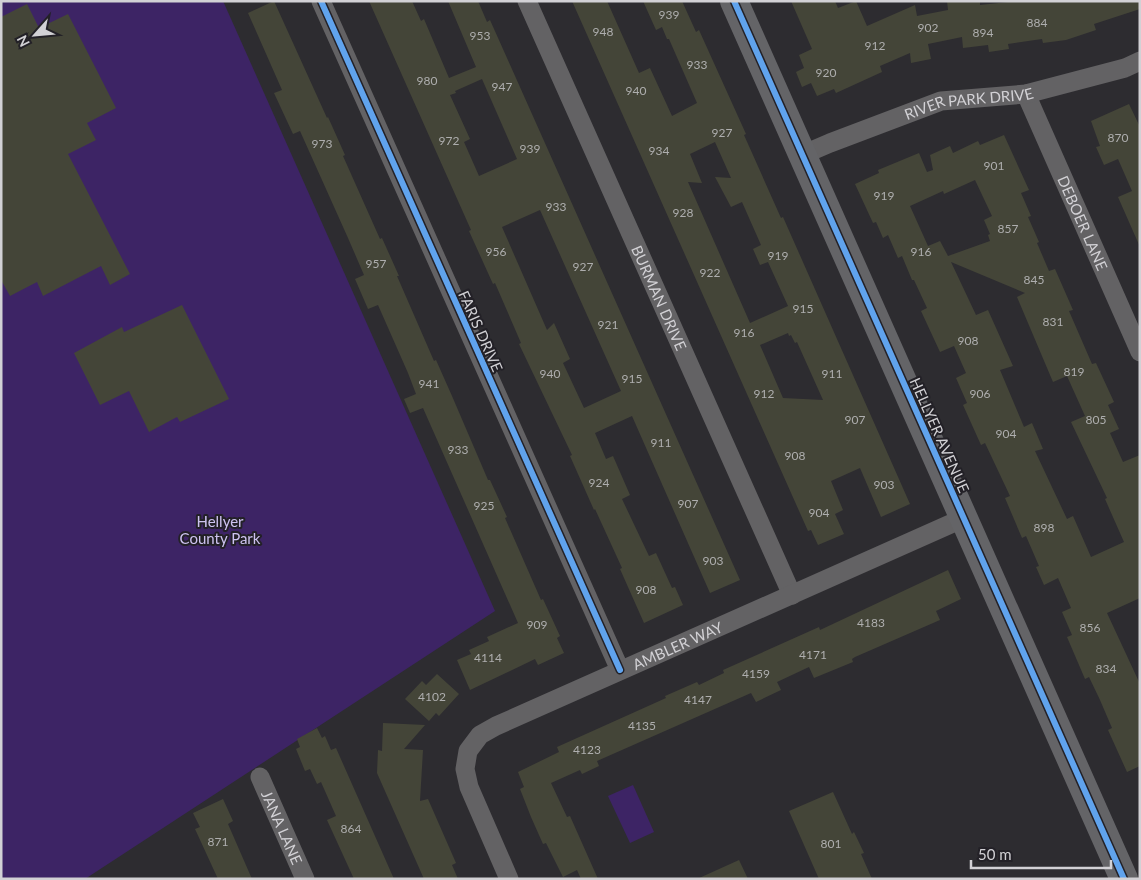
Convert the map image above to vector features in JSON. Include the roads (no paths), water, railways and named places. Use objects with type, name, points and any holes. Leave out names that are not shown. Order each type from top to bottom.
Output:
[{"type":"street","name":"FARIS DRIVE","points":[[321,1],[620,670]]},
{"type":"street","name":"BURMAN DRIVE","points":[[527,1],[792,595]]},
{"type":"street","name":"HELLYER AVENUE","points":[[734,1],[1124,879]]},
{"type":"street","name":"RIVER PARK DRIVE","points":[[802,155],[941,101],[1026,94],[1140,62]]},
{"type":"street","name":"DEBOER LANE","points":[[1026,94],[1140,352]]},
{"type":"street","name":"AMBLER WAY","points":[[509,879],[469,787],[465,769],[468,751],[480,735],[620,670],[964,518]]},
{"type":"street","name":"JANA LANE","points":[[260,777],[305,879]]},
{"type":"park label","name":"Hellyer County Park","points":[[220,530]]}]
